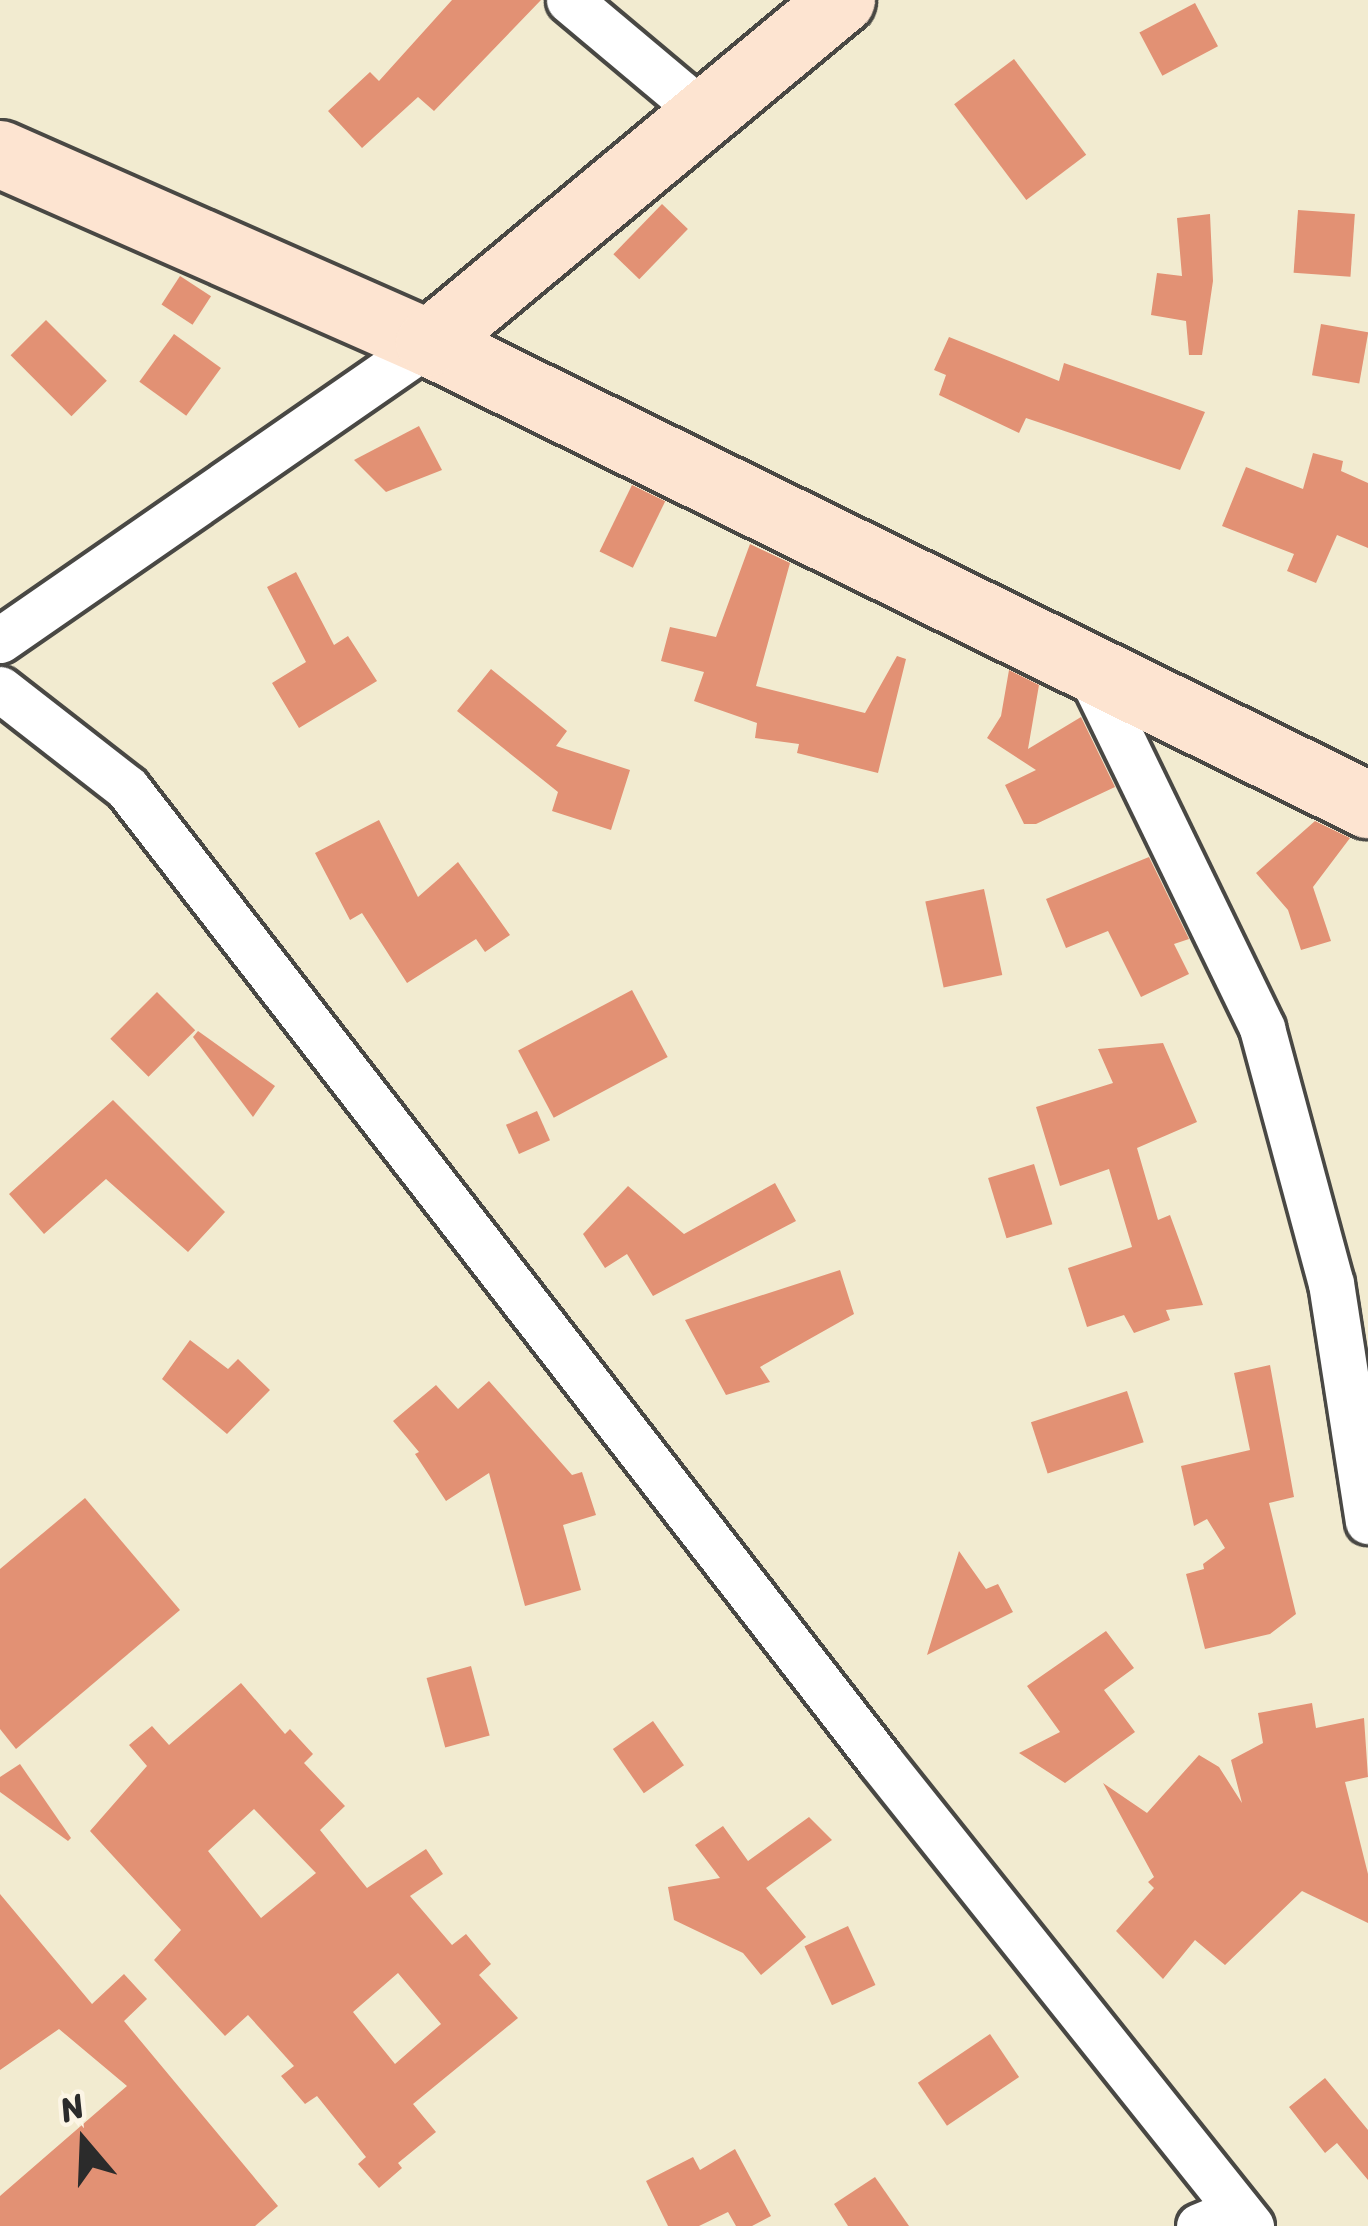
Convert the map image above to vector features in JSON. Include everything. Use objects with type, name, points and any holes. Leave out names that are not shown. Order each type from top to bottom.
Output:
[{"type":"main road","points":[[429,343],[842,0]]},
{"type":"main road","points":[[0,154],[429,343],[1368,805]]},
{"type":"street","points":[[569,0],[705,114]]},
{"type":"street","points":[[0,640],[58,605],[429,343]]},
{"type":"street","points":[[1085,663],[1262,1028],[1331,1283],[1368,1521]]},
{"type":"street","points":[[0,689],[128,788],[1229,2220]]},
{"type":"building","points":[[452,0],[541,0],[434,111],[418,97],[362,148],[328,111],[370,72],[379,81]]},
{"type":"building","points":[[1195,3],[1218,46],[1162,76],[1139,33]]},
{"type":"building","points":[[1014,59],[1086,155],[1026,200],[954,104]]},
{"type":"building","points":[[662,204],[688,229],[639,279],[613,254]]},
{"type":"building","points":[[1298,210],[1355,214],[1350,277],[1294,273]]},
{"type":"building","points":[[1210,214],[1213,281],[1202,355],[1189,355],[1186,321],[1151,315],[1157,273],[1182,276],[1177,218]]},
{"type":"building","points":[[180,276],[211,296],[193,325],[161,305]]},
{"type":"building","points":[[46,320],[107,381],[71,416],[11,355]]},
{"type":"building","points":[[1321,324],[1368,332],[1359,384],[1312,375]]},
{"type":"building","points":[[174,334],[221,368],[186,416],[139,382]]},
{"type":"building","points":[[949,337],[1059,381],[1064,363],[1205,412],[1180,470],[1026,418],[1019,433],[939,395],[946,375],[934,370]]},
{"type":"building","points":[[419,426],[442,470],[386,492],[354,460]]},
{"type":"building","points":[[1313,453],[1343,461],[1341,471],[1368,483],[1368,548],[1337,535],[1316,583],[1287,571],[1294,554],[1222,526],[1246,467],[1303,489]]},
{"type":"building","points":[[632,485],[665,501],[633,568],[600,552]]},
{"type":"building","points":[[750,544],[790,563],[756,686],[865,713],[897,656],[906,659],[878,773],[797,753],[799,744],[755,738],[757,723],[694,701],[704,672],[661,661],[670,627],[716,637]]},
{"type":"building","points":[[296,572],[334,645],[348,636],[377,681],[299,728],[272,683],[306,662],[267,587]]},
{"type":"building","points":[[491,669],[567,731],[556,746],[630,770],[611,830],[552,811],[558,792],[457,711]]},
{"type":"building","points":[[1009,670],[1039,685],[1028,749],[1081,717],[1115,787],[1036,824],[1024,824],[1005,785],[1036,770],[987,738],[1001,716]]},
{"type":"building","points":[[379,820],[418,897],[458,862],[510,935],[485,952],[476,939],[407,983],[362,913],[350,920],[315,853]]},
{"type":"building","points":[[1315,821],[1350,838],[1313,887],[1331,941],[1301,950],[1288,910],[1256,873]]},
{"type":"building","points":[[1149,857],[1189,939],[1174,944],[1189,974],[1141,997],[1108,931],[1066,948],[1046,899]]},
{"type":"building","points":[[984,889],[1002,975],[944,988],[925,901]]},
{"type":"building","points":[[632,990],[668,1057],[554,1118],[518,1051]]},
{"type":"building","points":[[157,992],[195,1030],[149,1077],[110,1039]]},
{"type":"building","points":[[198,1031],[275,1086],[253,1117],[193,1037]]},
{"type":"building","points":[[1163,1043],[1197,1122],[1137,1148],[1158,1220],[1170,1215],[1203,1305],[1166,1310],[1170,1320],[1134,1333],[1124,1315],[1087,1327],[1068,1268],[1132,1247],[1109,1169],[1060,1186],[1036,1107],[1113,1083],[1098,1049]]},
{"type":"building","points":[[113,1100],[225,1212],[188,1252],[106,1179],[44,1234],[9,1194]]},
{"type":"building","points":[[537,1111],[550,1140],[519,1154],[506,1125]]},
{"type":"building","points":[[1034,1164],[1052,1224],[1007,1238],[988,1178]]},
{"type":"building","points":[[775,1183],[796,1221],[653,1296],[627,1254],[605,1268],[583,1234],[628,1186],[684,1234]]},
{"type":"building","points":[[840,1270],[854,1314],[760,1367],[770,1382],[726,1395],[685,1320]]},
{"type":"building","points":[[190,1340],[228,1369],[238,1359],[270,1390],[227,1434],[162,1379]]},
{"type":"building","points":[[1270,1365],[1294,1497],[1269,1503],[1296,1614],[1270,1634],[1205,1649],[1186,1574],[1204,1569],[1203,1564],[1225,1548],[1207,1519],[1194,1526],[1181,1466],[1250,1450],[1234,1373]]},
{"type":"building","points":[[489,1381],[572,1475],[582,1472],[596,1515],[563,1525],[581,1590],[525,1606],[489,1473],[446,1501],[415,1454],[419,1452],[393,1421],[436,1385],[458,1409]]},
{"type":"building","points":[[1127,1391],[1144,1442],[1048,1474],[1031,1422]]},
{"type":"building","points":[[85,1498],[180,1610],[16,1749],[0,1729],[0,1569]]},
{"type":"building","points":[[959,1551],[986,1589],[998,1584],[1013,1612],[927,1655]]},
{"type":"building","points":[[1106,1631],[1134,1668],[1104,1690],[1135,1732],[1065,1783],[1019,1753],[1060,1732],[1027,1686]]},
{"type":"building","points":[[471,1666],[490,1736],[445,1747],[427,1678]]},
{"type":"building","points":[[241,1683],[285,1734],[290,1729],[313,1754],[304,1763],[345,1806],[320,1830],[367,1888],[426,1849],[443,1874],[410,1896],[452,1945],[466,1934],[491,1964],[479,1975],[518,2018],[413,2104],[436,2132],[398,2163],[402,2168],[379,2188],[358,2164],[366,2157],[317,2096],[305,2104],[281,2076],[294,2066],[248,2015],[225,2036],[154,1960],[181,1930],[90,1831],[147,1766],[129,1745],[152,1726],[169,1745]],"holes":[[[254,1809],[316,1873],[261,1918],[208,1851]],[[398,1973],[441,2024],[395,2064],[353,2012]]]},
{"type":"building","points":[[1312,1703],[1316,1728],[1364,1718],[1368,1777],[1345,1782],[1368,1874],[1368,1923],[1302,1891],[1225,1965],[1195,1940],[1163,1979],[1116,1931],[1154,1888],[1148,1882],[1154,1877],[1103,1783],[1147,1813],[1199,1755],[1219,1767],[1242,1803],[1231,1760],[1263,1743],[1258,1713]]},
{"type":"building","points":[[653,1721],[684,1765],[644,1793],[613,1749]]},
{"type":"building","points":[[20,1764],[71,1838],[68,1841],[0,1792],[0,1777]]},
{"type":"building","points":[[809,1817],[832,1840],[766,1888],[806,1937],[761,1975],[743,1953],[674,1920],[668,1887],[720,1878],[695,1845],[723,1826],[748,1861]]},
{"type":"building","points":[[0,1894],[92,2004],[124,1974],[147,1999],[124,2021],[278,2206],[255,2226],[0,2226],[0,2196],[127,2086],[59,2029],[0,2070]]},
{"type":"building","points":[[848,1926],[875,1985],[832,2005],[804,1946]]},
{"type":"building","points":[[990,2034],[1019,2077],[947,2126],[918,2083]]},
{"type":"building","points":[[1325,2078],[1368,2130],[1368,2180],[1337,2143],[1325,2153],[1289,2107]]},
{"type":"building","points":[[735,2149],[771,2216],[752,2226],[736,2226],[728,2212],[699,2226],[668,2226],[646,2181],[693,2157],[700,2170]]},
{"type":"building","points":[[875,2177],[909,2226],[848,2226],[834,2204]]}]
